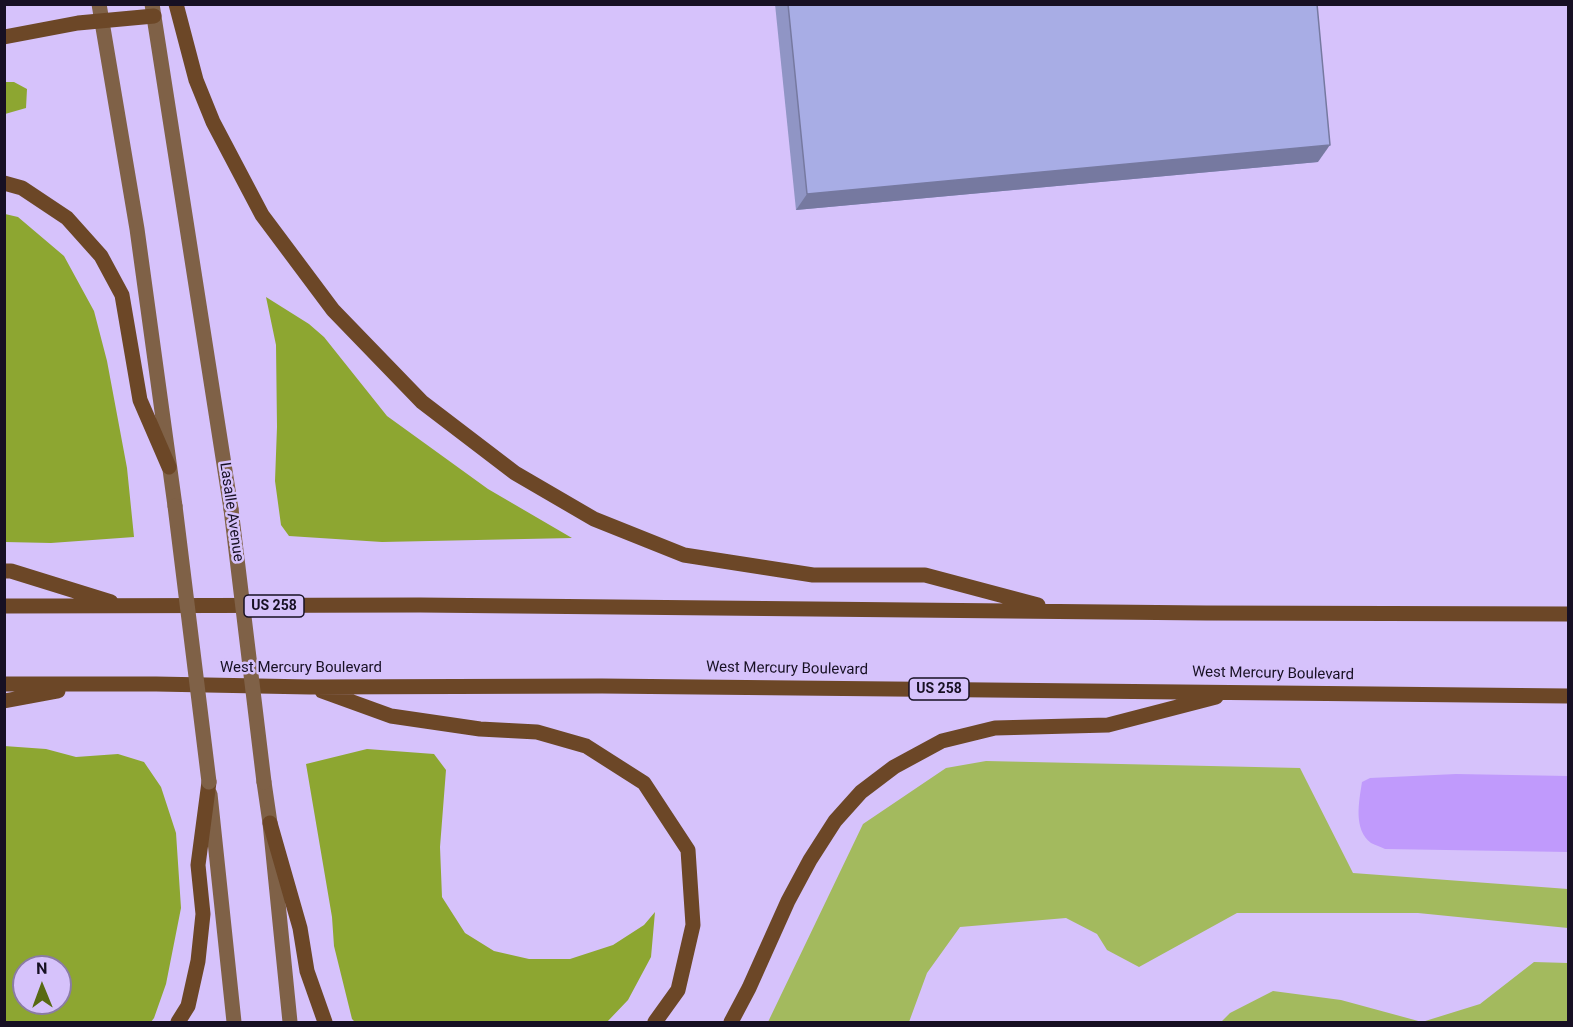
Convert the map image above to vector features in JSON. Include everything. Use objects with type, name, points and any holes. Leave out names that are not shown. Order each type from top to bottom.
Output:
[{"type":"main road","points":[[99,4],[137,229],[175,506],[209,782],[234,1023]]},
{"type":"main road","points":[[176,4],[196,80],[213,122],[262,215],[333,310],[422,402],[515,473],[594,519],[684,555],[813,575],[925,575],[1061,611]]},
{"type":"main road","points":[[4,37],[153,10]]},
{"type":"main road","name":"Lasalle Avenue","points":[[153,10],[231,509],[270,823],[290,1023]]},
{"type":"main road","points":[[4,183],[22,188],[67,218],[101,256],[122,295],[140,400],[169,467]]},
{"type":"main road","points":[[4,571],[11,571],[129,607]]},
{"type":"main road","name":"US 258","points":[[4,606],[432,605],[1569,614]]},
{"type":"main road","name":"West Mercury Boulevard","points":[[4,684],[310,687],[602,686],[1569,696]]},
{"type":"main road","points":[[4,701],[94,684]]},
{"type":"main road","points":[[310,687],[391,716],[480,729],[537,732],[586,746],[644,783],[688,850],[693,925],[678,990],[655,1023]]},
{"type":"main road","points":[[731,1023],[788,901],[810,860],[835,821],[861,792],[894,766],[942,741],[995,728],[1108,725],[1236,692]]},
{"type":"main road","points":[[178,1023],[188,1006],[198,961],[203,914],[198,865],[209,782]]},
{"type":"main road","points":[[270,823],[300,928],[307,971],[325,1023]]},
{"type":"green space","points":[[5,82],[14,82],[27,89],[26,108],[5,114]]},
{"type":"green space","points":[[5,214],[18,217],[64,256],[94,311],[107,361],[127,468],[134,537],[51,543],[5,542]]},
{"type":"green space","points":[[266,297],[309,324],[324,337],[387,416],[488,489],[572,538],[382,542],[289,536],[281,525],[275,481],[276,345]]},
{"type":"green space","points":[[4,746],[46,749],[76,757],[118,754],[144,762],[161,787],[176,833],[181,908],[166,984],[151,1022],[5,1022]]},
{"type":"green space","points":[[367,749],[434,754],[446,770],[440,847],[442,897],[465,933],[494,951],[529,959],[570,959],[613,945],[644,925],[655,912],[651,957],[628,1000],[607,1022],[355,1022],[352,1019],[334,946],[332,917],[306,764]]},
{"type":"green space","points":[[986,761],[1300,768],[1353,873],[1568,889],[1568,928],[1418,913],[1237,913],[1139,967],[1107,950],[1097,934],[1066,918],[960,927],[927,973],[909,1022],[768,1022],[863,824],[946,768]]},
{"type":"green space","points":[[1534,962],[1568,963],[1568,1022],[1422,1022],[1480,1004]]},
{"type":"green space","points":[[1273,991],[1341,1000],[1422,1022],[1221,1022],[1230,1013]]},
{"type":"shaded area","points":[[1456,774],[1568,776],[1568,852],[1385,849],[1371,843],[1365,837],[1359,823],[1362,782],[1370,778]]},
{"type":"building","points":[[788,4],[1317,4],[1330,145],[807,194]]}]
